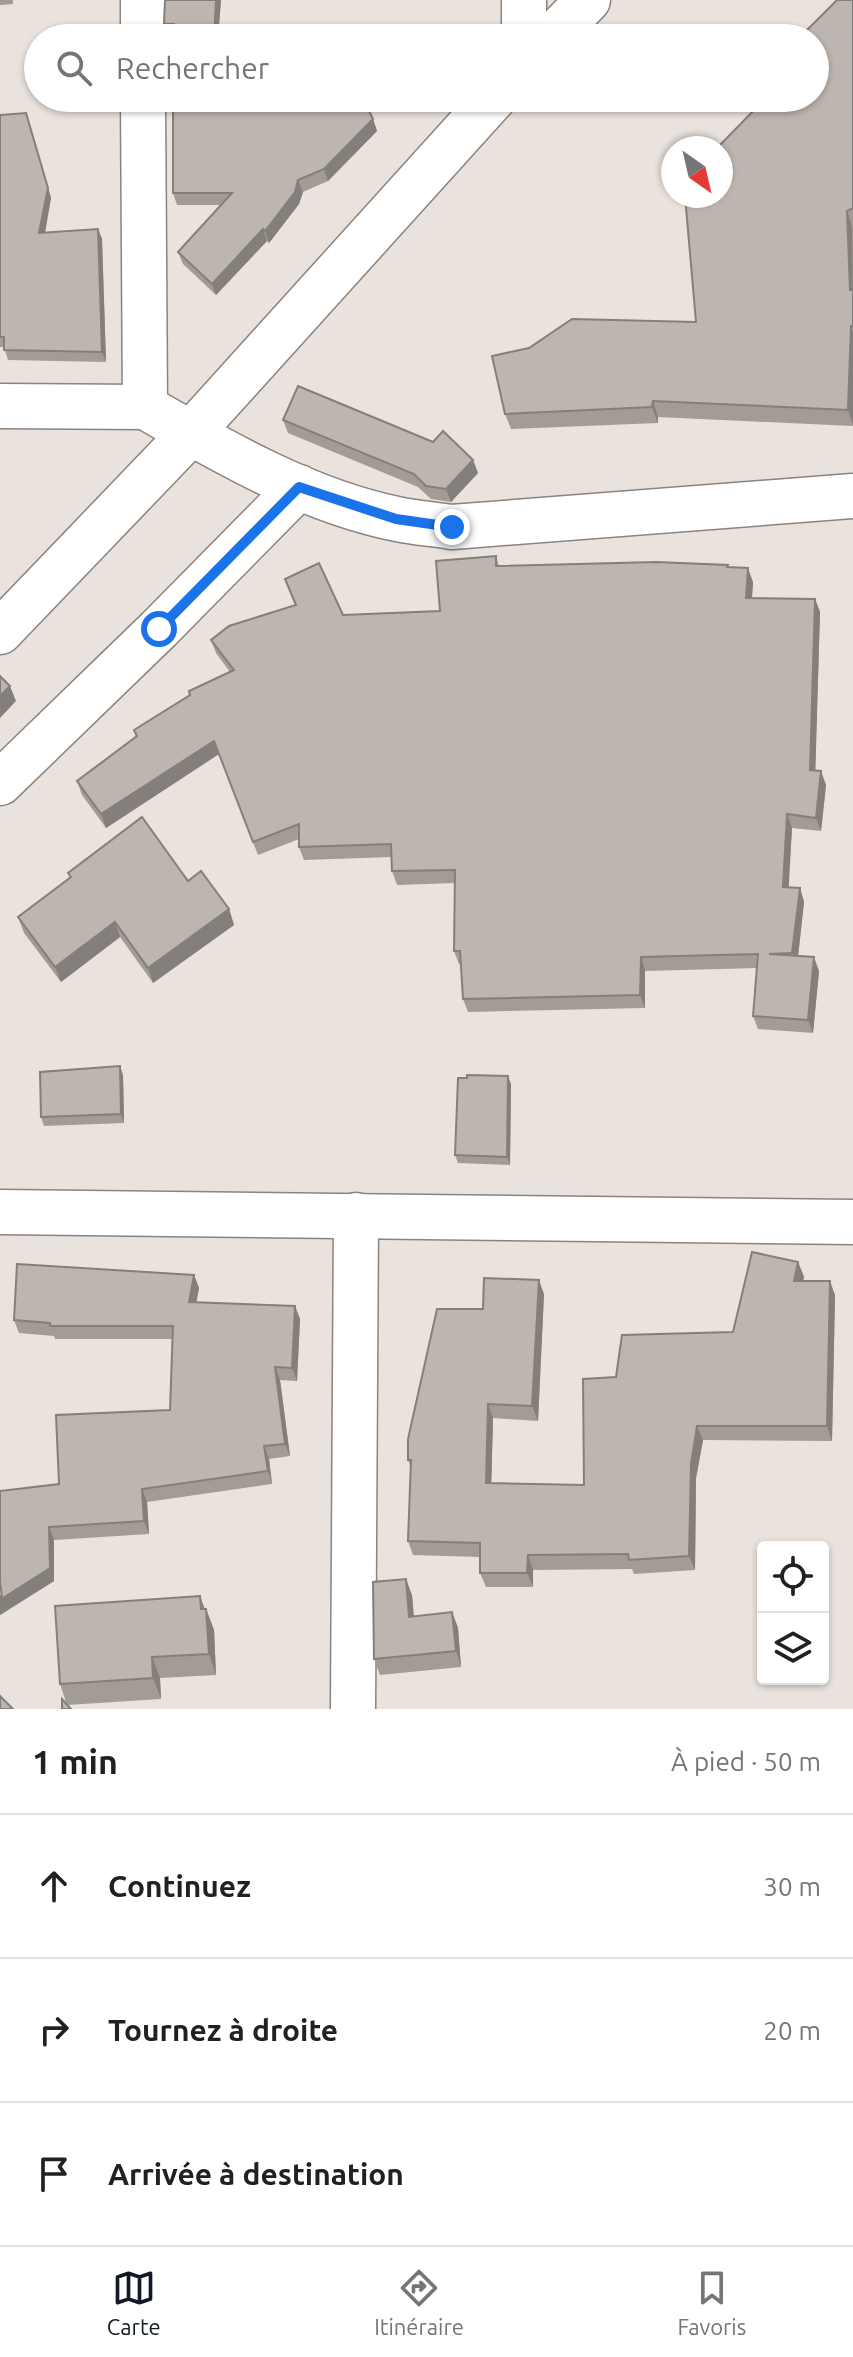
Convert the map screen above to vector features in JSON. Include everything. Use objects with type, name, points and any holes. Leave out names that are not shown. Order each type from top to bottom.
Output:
[{"type":"street","points":[[143,0],[143,24]]},
{"type":"street","points":[[524,0],[524,24]]},
{"type":"street","points":[[565,24],[588,0]]},
{"type":"street","points":[[143,112],[145,407]]},
{"type":"street","points":[[0,632],[191,433],[481,112]]},
{"type":"street","points":[[0,406],[145,407],[299,487],[396,519],[452,527],[853,496]]},
{"type":"street","points":[[0,783],[159,629],[299,487]]},
{"type":"street","points":[[0,1212],[853,1222]]},
{"type":"street","points":[[353,1709],[356,1215]]},
{"type":"building","points":[[165,0],[216,0],[215,24],[164,24]]},
{"type":"building","points":[[837,0],[853,0],[853,208],[847,211],[853,326],[848,410],[653,401],[652,407],[505,414],[492,356],[529,348],[572,319],[696,322],[686,208],[733,208],[733,136],[729,136],[752,112],[829,112],[829,24],[813,24]]},
{"type":"building","points":[[173,112],[370,112],[373,119],[324,169],[298,180],[295,192],[265,231],[263,229],[212,284],[178,252],[232,193],[173,193]]},
{"type":"building","points":[[26,113],[48,188],[39,233],[98,229],[102,352],[4,350],[4,337],[0,337],[0,115]]},
{"type":"building","points":[[298,386],[433,442],[443,431],[473,460],[446,489],[426,486],[414,474],[283,420]]},
{"type":"building","points":[[496,556],[496,566],[656,562],[728,565],[748,568],[746,598],[815,599],[810,770],[821,771],[816,818],[787,814],[783,887],[800,888],[792,953],[769,954],[814,957],[808,1020],[753,1016],[758,954],[641,957],[640,995],[463,999],[460,951],[454,951],[455,870],[392,871],[391,844],[299,847],[299,824],[253,842],[214,741],[101,814],[77,781],[137,736],[134,730],[190,695],[189,691],[234,670],[211,640],[229,626],[296,605],[285,579],[319,563],[343,615],[440,611],[436,561]]},
{"type":"building","points":[[0,676],[10,686],[0,696]]},
{"type":"building","points":[[142,817],[188,881],[201,871],[229,909],[148,968],[115,922],[55,967],[18,917],[71,877],[68,873]]},
{"type":"building","points":[[120,1066],[121,1114],[41,1117],[40,1072]]},
{"type":"building","points":[[467,1075],[508,1076],[507,1157],[455,1155],[458,1078],[467,1078]]},
{"type":"building","points":[[752,1252],[798,1262],[794,1281],[830,1281],[827,1426],[697,1426],[691,1464],[689,1556],[629,1560],[628,1554],[528,1555],[527,1573],[480,1573],[480,1543],[408,1541],[411,1460],[408,1460],[408,1439],[437,1309],[483,1309],[484,1278],[539,1280],[532,1406],[488,1404],[486,1483],[584,1485],[583,1379],[616,1377],[622,1335],[733,1332]]},
{"type":"building","points":[[17,1264],[194,1275],[189,1302],[295,1306],[292,1368],[275,1367],[285,1444],[264,1446],[268,1471],[142,1489],[144,1521],[49,1527],[50,1568],[0,1600],[0,1491],[59,1484],[56,1415],[170,1410],[173,1326],[50,1326],[50,1323],[14,1320]]},
{"type":"building","points":[[406,1579],[409,1617],[452,1612],[456,1651],[374,1659],[373,1582]]},
{"type":"building","points":[[200,1596],[201,1609],[206,1609],[209,1654],[152,1657],[153,1678],[60,1684],[55,1606]]},
{"type":"building","points":[[0,1696],[13,1709],[0,1709]]},
{"type":"building","points":[[62,1699],[71,1709],[62,1709]]},
{"type":"route","points":[[159,629],[299,487],[396,519],[452,527]]}]
